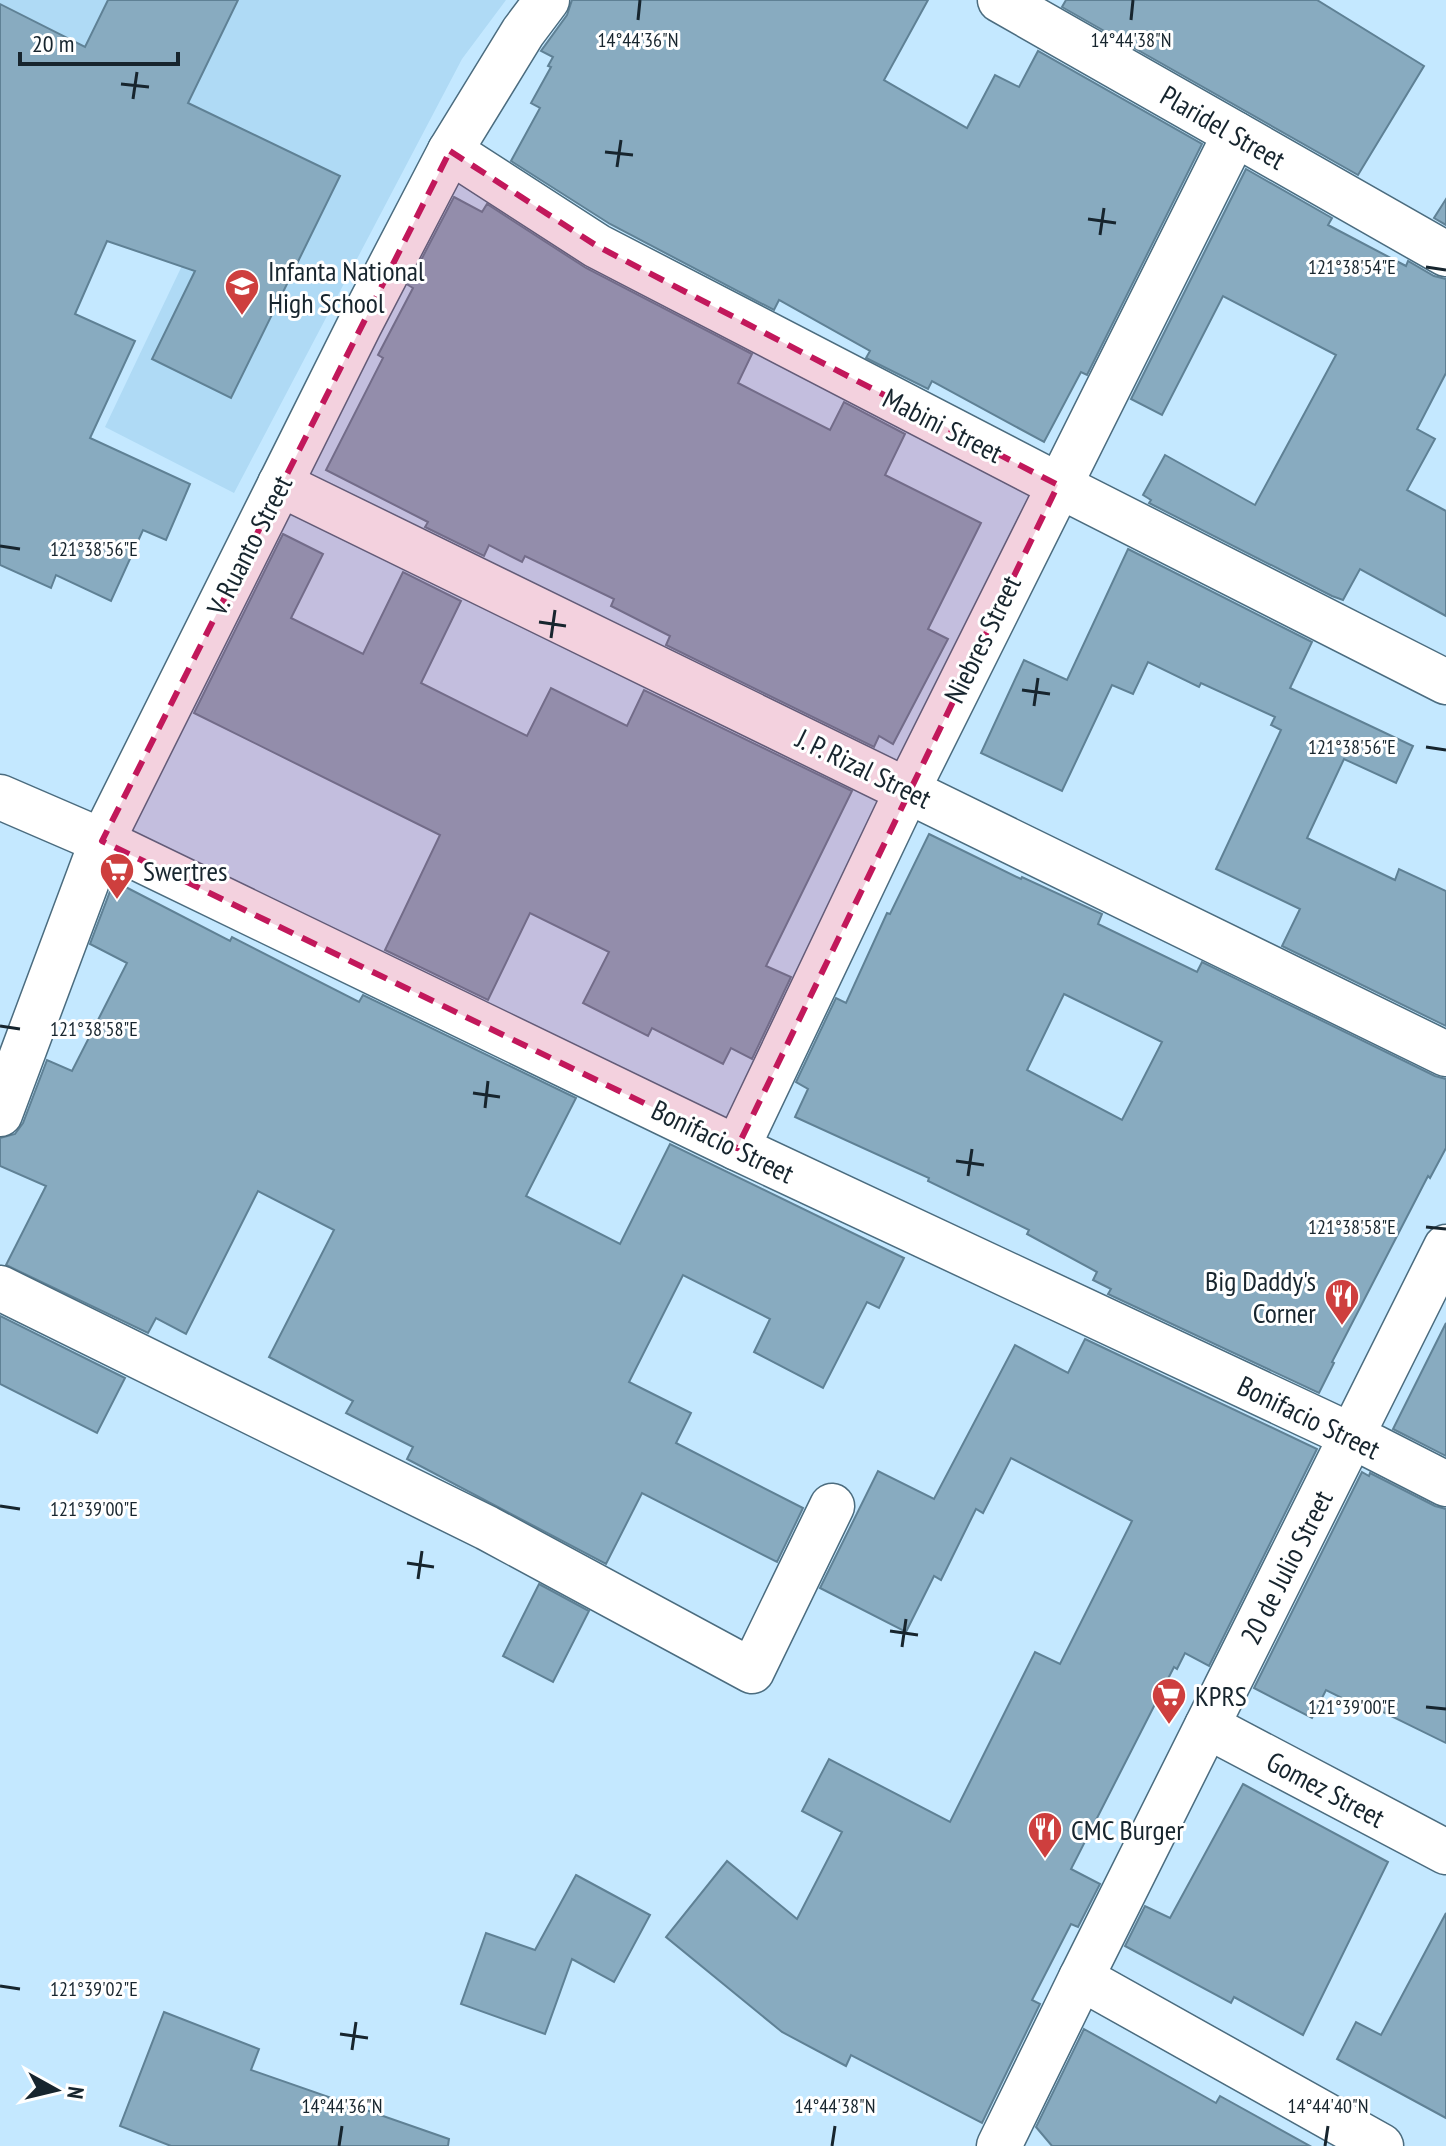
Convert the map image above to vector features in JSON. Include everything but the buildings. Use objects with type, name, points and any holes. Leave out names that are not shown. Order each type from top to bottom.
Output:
[{"type":"street","name":"V. Ruanto Street","points":[[0,1114],[102,841],[450,151],[523,32],[547,0]]},
{"type":"street","name":"Plaridel Street","points":[[1000,0],[1446,254]]},
{"type":"street","name":"Niebres Street","points":[[737,1148],[908,789],[1235,134]]},
{"type":"street","name":"Mabini Street","points":[[450,151],[597,246],[1446,682]]},
{"type":"street","name":"J. P. Rizal Street","points":[[280,484],[1446,1054]]},
{"type":"street","name":"Bonifacio Street","points":[[0,797],[102,841],[737,1148],[1352,1436],[1446,1484]]},
{"type":"street","name":"20 de Julio Street","points":[[999,2146],[1446,1247]]},
{"type":"street","points":[[0,1288],[487,1528],[752,1671],[832,1506]]},
{"type":"street","name":"Gomez Street","points":[[1207,1726],[1446,1852]]},
{"type":"street","points":[[1081,1978],[1381,2146]]},
{"type":"highlighted area","points":[[450,151],[597,246],[1058,485],[737,1148],[102,841]]},
{"type":"shaded area","name":"Infanta National High School","points":[[0,0],[506,0],[462,59],[234,493],[105,427],[210,207],[0,142]]},
{"type":"place","name":"Infanta National High School","points":[[242,317]]},
{"type":"place","name":"Swertres","points":[[117,901]]},
{"type":"place","name":"Big Daddy's Corner","points":[[1342,1327]]},
{"type":"place","name":"KPRS","points":[[1169,1726]]},
{"type":"place","name":"CMC Burger","points":[[1045,1860]]}]
